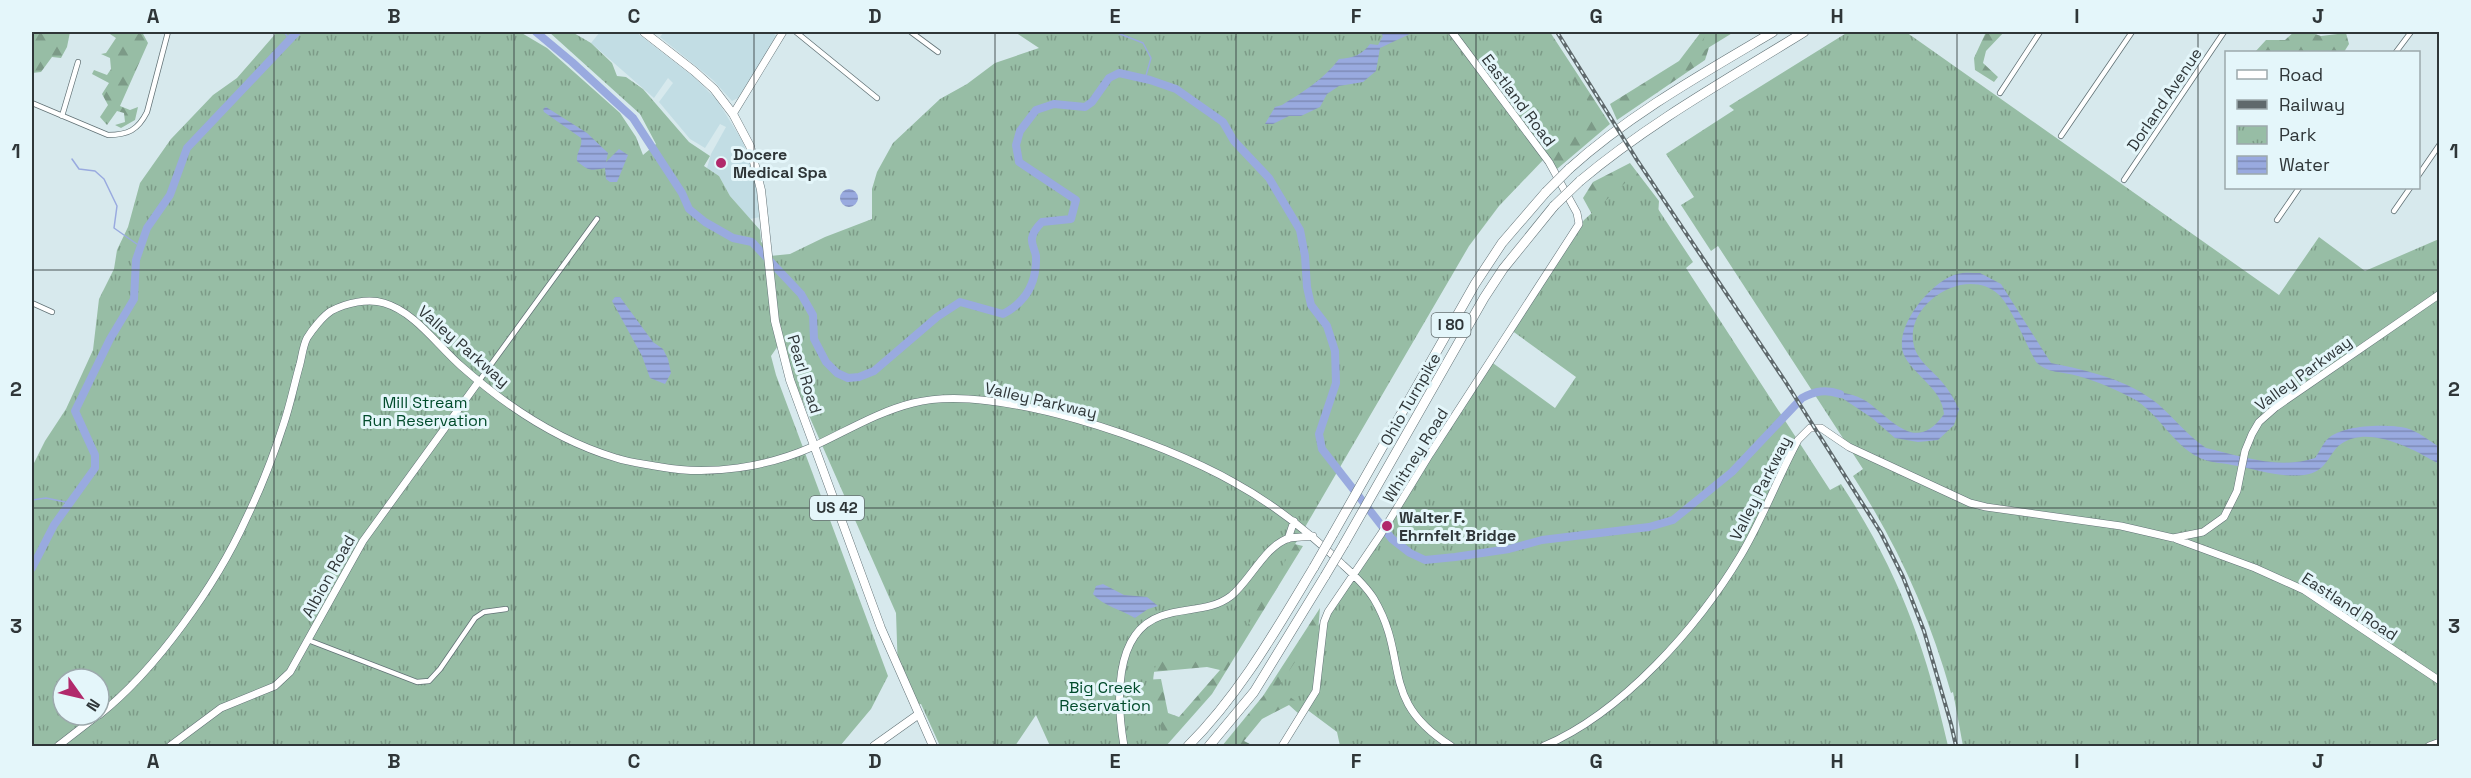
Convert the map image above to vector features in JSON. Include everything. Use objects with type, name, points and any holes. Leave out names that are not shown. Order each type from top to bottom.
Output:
[{"type":"highway","name":"Ohio Turnpike","points":[[1188,747],[1230,698],[1259,657],[1314,567],[1475,284],[1502,243],[1546,192],[1602,140],[1643,110],[1773,32]]},
{"type":"highway","name":"Ohio Turnpike","points":[[1209,747],[1254,692],[1356,524],[1496,279],[1554,206],[1615,152],[1652,125],[1804,32]]},
{"type":"main road","name":"Pearl Road","points":[[644,32],[708,84],[733,114],[750,146],[758,170],[776,321],[790,380],[881,628],[933,747]]},
{"type":"main road","points":[[874,747],[920,714]]},
{"type":"street","points":[[32,103],[108,135],[121,135],[133,131],[147,112],[168,32]]},
{"type":"street","points":[[733,114],[783,32]]},
{"type":"street","points":[[796,32],[877,98]]},
{"type":"street","points":[[911,32],[938,52]]},
{"type":"street","name":"Eastland Road","points":[[1452,32],[1549,162],[1563,186]]},
{"type":"street","points":[[2000,93],[2040,32]]},
{"type":"street","points":[[2061,136],[2132,32]]},
{"type":"street","name":"Dorland Avenue","points":[[2124,180],[2224,32]]},
{"type":"street","points":[[2397,51],[2411,32]]},
{"type":"street","points":[[62,116],[78,62]]},
{"type":"street","points":[[2420,173],[2439,144]]},
{"type":"street","name":"Whitney Road","points":[[1282,747],[1316,691],[1324,622],[1328,612],[1392,517],[1430,454],[1579,224],[1577,213],[1563,186]]},
{"type":"street","points":[[2277,220],[2298,189]]},
{"type":"street","points":[[2394,211],[2409,189]]},
{"type":"street","points":[[479,381],[597,219]]},
{"type":"street","name":"Valley Parkway","points":[[1544,747],[1578,730],[1610,705],[1655,665],[1703,612],[1742,553],[1793,450],[1803,434],[1810,428],[1821,428],[1849,447],[1970,503],[2121,526],[2173,538],[2203,532],[2224,517],[2234,499],[2245,451],[2259,422],[2276,407],[2439,294]]},
{"type":"street","name":"Valley Parkway","points":[[111,703],[156,658],[199,602],[246,521],[283,426],[306,339],[328,312],[359,301],[382,302],[406,314],[479,381],[535,421],[581,446],[619,459],[681,471],[715,470],[777,459],[814,446],[868,420],[912,403],[948,398],[982,399],[1057,415],[1189,459],[1234,482],[1294,521],[1353,574],[1374,599],[1388,630],[1398,679],[1407,705],[1424,727],[1451,747]]},
{"type":"street","points":[[32,303],[52,312]]},
{"type":"street","name":"Albion Road","points":[[170,747],[221,708],[275,686],[290,672],[363,541],[479,381]]},
{"type":"street","points":[[1288,539],[1294,521]]},
{"type":"street","points":[[2200,547],[2200,537],[2203,532]]},
{"type":"street","points":[[1124,747],[1121,667],[1132,639],[1149,622],[1160,616],[1209,607],[1228,598],[1246,581],[1268,554],[1288,539],[1313,536]]},
{"type":"street","name":"Eastland Road","points":[[2173,538],[2280,578],[2318,598],[2439,681]]},
{"type":"street","points":[[308,640],[417,682],[429,681],[476,618],[484,612],[506,609]]},
{"type":"street","name":"Valley Parkway","points":[[58,747],[84,727]]},
{"type":"street","points":[[2429,747],[2439,742]]},
{"type":"shaded area","points":[[600,32],[636,32],[695,78],[717,100],[743,142],[756,183],[760,217],[750,219],[730,196],[719,176],[707,168],[711,154],[726,127],[720,124],[705,148],[690,139],[659,102],[673,83],[668,78],[654,98],[591,43]]},
{"type":"shaded area","points":[[664,32],[771,32],[777,36],[738,98],[732,101],[713,80],[660,37]]},
{"type":"green space","points":[[70,32],[67,47],[61,58],[52,57],[41,72],[32,73],[32,33]]},
{"type":"green space","points":[[107,32],[142,32],[148,43],[120,106],[130,110],[138,107],[135,120],[121,128],[115,125],[125,122],[124,113],[117,111],[107,125],[100,117],[108,105],[102,94],[109,83],[92,74],[94,70],[107,75],[111,69],[110,58],[101,54],[106,53],[116,38]]},
{"type":"green space","name":"Mill Stream Run Reservation","points":[[277,32],[520,32],[547,48],[620,113],[636,137],[643,155],[656,144],[640,114],[549,32],[572,32],[591,43],[612,63],[617,76],[626,77],[643,89],[689,142],[710,156],[704,166],[719,176],[730,196],[760,230],[761,242],[769,247],[770,256],[790,254],[825,237],[872,219],[872,189],[877,172],[893,143],[940,99],[967,84],[995,63],[1039,48],[1015,32],[1542,32],[1594,111],[1542,154],[1545,158],[1499,206],[1469,246],[1231,654],[1158,660],[1153,688],[1163,736],[1152,746],[1050,746],[1036,715],[1015,746],[940,746],[921,704],[913,705],[898,672],[896,613],[792,377],[780,343],[771,356],[776,375],[888,676],[871,709],[840,746],[32,746],[32,467],[45,441],[66,409],[93,350],[99,299],[114,269],[117,250],[128,227],[140,183],[171,139],[213,95],[237,78]]},
{"type":"green space","points":[[1456,32],[1550,32],[1610,124],[1557,169]]},
{"type":"green space","points":[[1701,32],[1714,32],[1705,60],[1617,120],[1610,104],[1679,61]]},
{"type":"green space","points":[[1708,32],[1734,32],[1690,59]]},
{"type":"green space","points":[[1848,32],[1906,32],[2279,295],[2319,237],[2365,271],[2439,239],[2439,741],[2427,746],[1963,746],[1953,692],[1951,693],[1922,608],[1884,527],[1853,476],[1863,469],[1718,246],[1711,251],[1681,205],[1694,197],[1666,154],[1734,110],[1729,106]]},
{"type":"green space","points":[[1986,32],[2004,32],[1986,51],[1983,63],[1998,77],[1994,82],[1975,70],[1974,58]]},
{"type":"green space","points":[[2294,32],[2309,32],[2321,36],[2346,33],[2349,44],[2345,51],[2256,51],[2266,40],[2285,40]]},
{"type":"green space","points":[[1630,163],[1659,201],[1657,231],[1594,218],[1583,198],[1593,182]]},
{"type":"green space","points":[[1635,174],[1693,262],[1686,268],[1830,490],[1841,484],[1879,548],[1908,610],[1930,675],[1948,746],[1340,746],[1337,732],[1278,688],[1490,361],[1555,408],[1576,377],[1511,330],[1584,220]]},
{"type":"green space","points":[[1290,543],[1303,546],[1212,694],[1166,746],[1129,746],[1126,681],[1161,679],[1168,713],[1179,717],[1220,670],[1207,667],[1130,674]]},
{"type":"green space","points":[[1320,608],[1310,695],[1299,714],[1289,705],[1262,719],[1244,741],[1254,746],[1222,746],[1263,696]]},
{"type":"water","points":[[1380,32],[1414,32],[1380,48],[1376,71],[1363,82],[1339,86],[1327,94],[1320,107],[1301,116],[1289,116],[1273,124],[1265,124],[1275,107],[1313,85],[1339,59],[1357,55],[1370,44],[1378,45],[1383,36]]},
{"type":"water","points":[[546,107],[587,133],[608,153],[606,162],[619,149],[628,155],[617,182],[610,182],[606,179],[605,168],[590,169],[577,161],[581,138],[544,112],[543,109]]},
{"type":"water","points":[[845,189],[853,189],[858,194],[856,205],[845,207],[840,202],[840,194]]},
{"type":"water","points":[[1980,273],[2001,284],[2051,363],[2093,373],[2134,388],[2158,404],[2206,448],[2260,461],[2288,463],[2315,458],[2325,442],[2340,432],[2363,427],[2387,426],[2410,429],[2424,436],[2439,447],[2439,464],[2392,441],[2365,437],[2341,444],[2323,466],[2304,475],[2277,474],[2205,460],[2185,448],[2151,413],[2132,398],[2092,380],[2041,366],[2036,362],[2003,299],[1984,286],[1969,284],[1954,287],[1927,304],[1918,316],[1913,331],[1914,346],[1918,356],[1945,385],[1959,409],[1954,425],[1938,440],[1918,442],[1895,438],[1872,418],[1830,390],[1866,401],[1904,430],[1914,433],[1924,432],[1934,426],[1944,414],[1942,405],[1934,390],[1905,357],[1902,346],[1903,334],[1916,308],[1936,286],[1957,274]]},
{"type":"water","points":[[615,297],[620,297],[653,342],[663,349],[671,373],[665,384],[650,378],[642,356],[612,301]]},
{"type":"water","points":[[1103,584],[1124,595],[1147,597],[1158,606],[1148,609],[1135,618],[1107,605],[1093,594],[1096,586]]},
{"type":"waterway","points":[[284,32],[290,40]]},
{"type":"waterway","points":[[32,568],[54,525],[95,468],[95,455],[75,411],[110,339],[134,299],[136,260],[147,228],[170,195],[187,148],[297,32]]},
{"type":"waterway","points":[[536,32],[633,118],[682,193],[689,209],[705,222],[733,238],[752,242],[801,294],[813,315],[814,339],[826,362],[837,373],[848,378],[859,377],[874,371],[937,317],[960,302],[1003,314],[1024,297],[1032,283],[1036,266],[1032,240],[1035,231],[1042,222],[1071,219],[1076,200],[1019,162],[1016,145],[1020,131],[1036,110],[1054,104],[1085,107],[1092,102],[1109,78],[1119,73],[1176,89],[1223,122],[1234,141],[1269,178],[1300,230],[1311,305],[1327,326],[1335,351],[1336,383],[1319,434],[1322,449],[1392,539],[1410,553],[1425,560],[1509,549],[1542,540],[1649,527],[1673,520],[1732,472],[1802,398],[1821,392],[1840,394]]},
{"type":"waterway","points":[[1115,32],[1143,43],[1151,58],[1145,79]]},
{"type":"waterway","points":[[72,159],[79,169],[95,171],[104,179],[117,206],[114,228],[141,247]]},
{"type":"waterway","points":[[32,500],[46,498],[70,503]]},
{"type":"railway","points":[[1557,32],[1637,160],[1785,381],[1881,533],[1903,577],[1924,631],[1956,746]]},
{"type":"place","name":"Docere Medical Spa","points":[[721,163]]},
{"type":"place","name":"Walter F. Ehrnfelt Bridge","points":[[1387,526]]},
{"type":"park label","name":"Big Creek Reservation","points":[[1105,696]]}]
